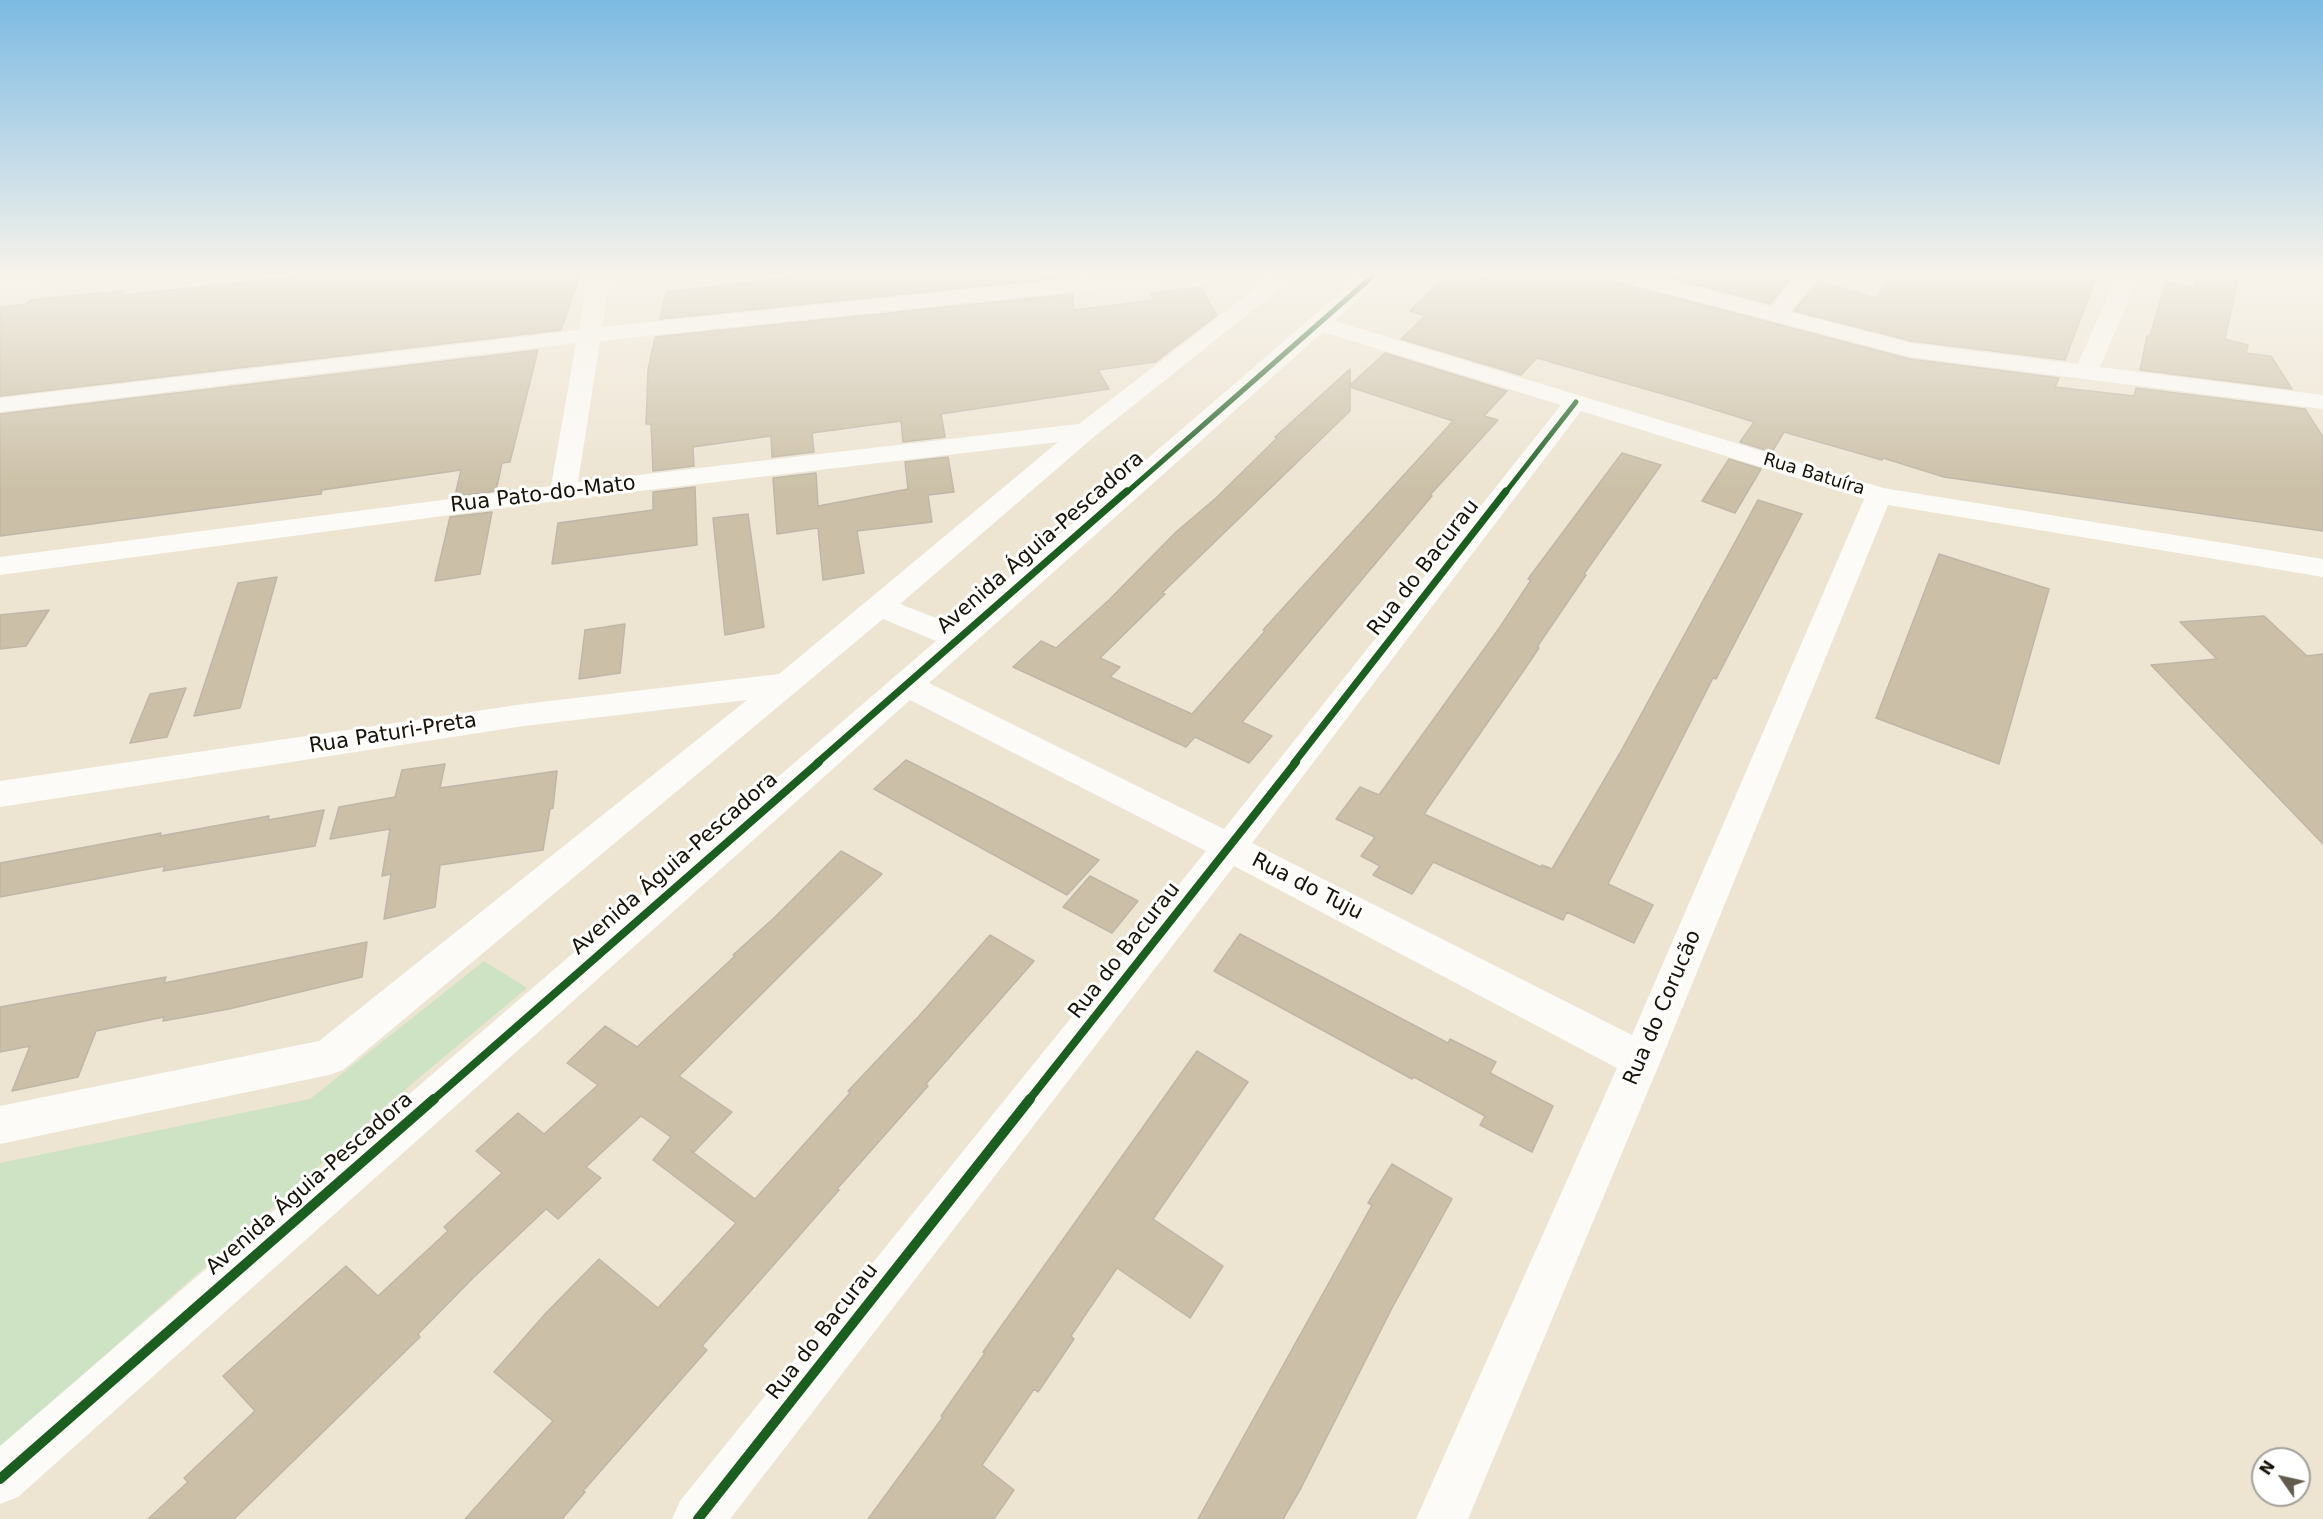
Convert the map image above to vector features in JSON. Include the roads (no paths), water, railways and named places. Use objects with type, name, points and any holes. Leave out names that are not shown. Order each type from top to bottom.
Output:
[{"type":"street","points":[[0,405],[498,346]]},
{"type":"street","points":[[562,492],[588,346]]},
{"type":"street","points":[[0,1125],[329,1057],[788,684],[1086,431],[1195,346]]},
{"type":"street","name":"Avenida Águia-Pescadora","points":[[0,1479],[1293,346]]},
{"type":"street","name":"Rua Batuíra","points":[[1393,346],[1879,495],[2323,568]]},
{"type":"street","points":[[1894,346],[1910,350],[2323,402]]},
{"type":"street","points":[[2086,373],[2098,346]]},
{"type":"street","name":"Rua do Bacurau","points":[[698,1519],[1230,847],[1576,402]]},
{"type":"street","name":"Rua Pato-do-Mato","points":[[0,567],[562,492],[1086,431]]},
{"type":"street","name":"Rua do Corucão","points":[[1442,1519],[1641,1060],[1879,495]]},
{"type":"street","points":[[879,606],[959,639]]},
{"type":"street","name":"Rua Paturi-Preta","points":[[0,794],[524,715],[788,684]]},
{"type":"street","name":"Rua do Tuju","points":[[906,685],[1230,847],[1641,1060]]}]
